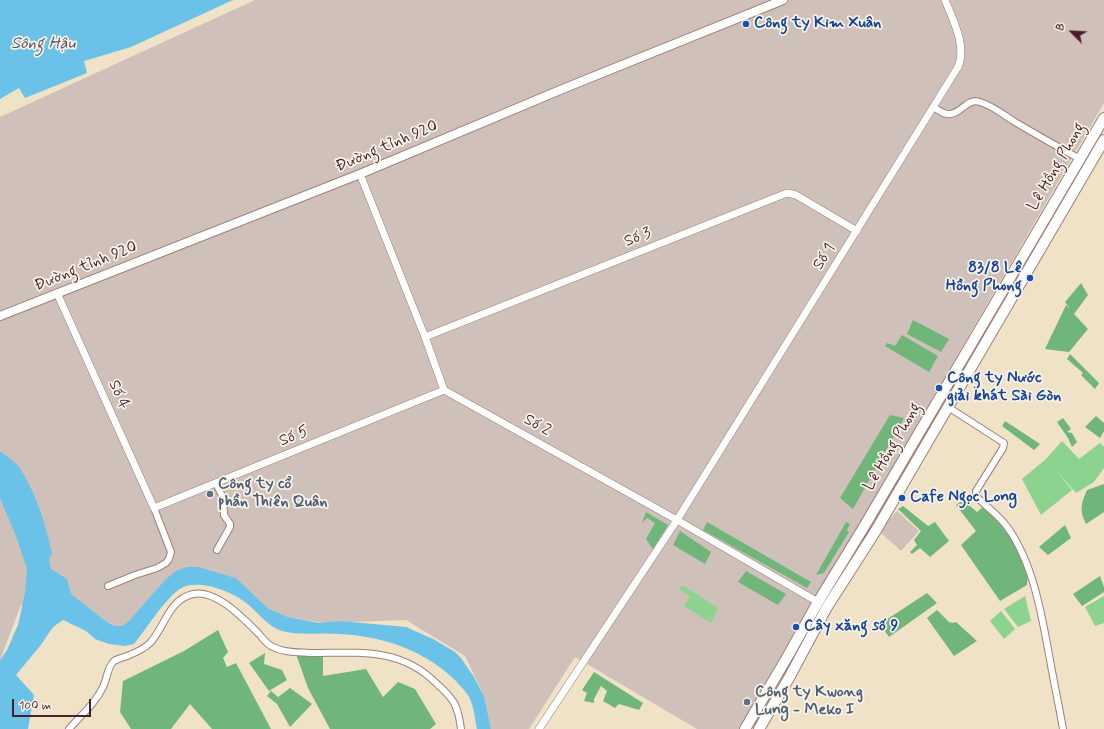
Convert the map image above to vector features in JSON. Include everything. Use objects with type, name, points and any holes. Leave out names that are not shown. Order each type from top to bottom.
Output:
[{"type":"highway","name":"Lê Hồng Phong","points":[[759,729],[789,678],[823,605],[872,512],[1104,118]]},
{"type":"highway","name":"Lê Hồng Phong","points":[[745,729],[789,654],[875,532],[1104,140]]},
{"type":"main road","name":"Đường tỉnh 920","points":[[0,316],[360,174],[572,85],[783,0]]},
{"type":"street","name":"Số 1","points":[[539,729],[677,520],[857,231],[961,59],[958,34],[945,0]]},
{"type":"street","points":[[933,107],[947,114],[952,114],[973,101],[979,101],[1080,159]]},
{"type":"street","points":[[360,174],[425,337],[444,390]]},
{"type":"street","name":"Số 3","points":[[425,337],[787,194],[796,195],[857,231]]},
{"type":"street","name":"Số 4","points":[[57,293],[154,508]]},
{"type":"street","name":"Số 2","points":[[444,390],[677,520],[823,605]]},
{"type":"street","name":"Số 5","points":[[154,508],[444,390]]},
{"type":"street","points":[[948,407],[1004,443],[1004,448],[976,491],[976,496],[1007,527],[1020,550],[1027,568],[1041,615],[1063,729]]},
{"type":"street","points":[[216,483],[223,498],[224,515],[230,524],[230,528],[216,550]]},
{"type":"street","points":[[108,586],[157,568],[166,563],[169,559],[171,552],[154,508]]},
{"type":"street","points":[[69,729],[96,698],[103,686],[110,667],[115,660],[130,655],[149,643],[156,635],[168,613],[176,603],[187,596],[198,594],[211,596],[224,602],[269,645],[278,650],[299,653],[370,653],[403,661],[421,670],[428,674],[449,695],[456,705],[461,729]]},
{"type":"shaded area","points":[[255,0],[1104,0],[1104,103],[740,729],[697,729],[575,657],[529,729],[491,729],[484,696],[465,656],[406,620],[323,623],[288,617],[269,609],[236,578],[199,567],[141,609],[122,626],[115,626],[107,622],[70,594],[21,605],[0,660],[0,117]]},
{"type":"shaded area","points":[[897,511],[919,531],[901,551],[879,531]]},
{"type":"green space","points":[[1081,283],[1088,295],[1074,314],[1088,329],[1069,352],[1045,349],[1066,305],[1070,309],[1065,302]]},
{"type":"green space","points":[[913,320],[949,339],[941,352],[907,334]]},
{"type":"green space","points":[[902,335],[938,356],[929,372],[885,346],[887,343],[895,346]]},
{"type":"green space","points":[[1070,354],[1099,383],[1095,389],[1081,375],[1083,373],[1067,359]]},
{"type":"green space","points":[[890,415],[904,418],[853,509],[840,498]]},
{"type":"green space","points":[[1096,416],[1104,423],[1104,431],[1100,438],[1085,427]]},
{"type":"green space","points":[[1063,418],[1071,429],[1067,432],[1072,433],[1077,442],[1072,447],[1068,438],[1057,422]]},
{"type":"green space","points":[[1005,421],[1040,444],[1034,450],[1002,426]]},
{"type":"green space","points":[[1062,441],[1079,459],[1100,443],[1104,447],[1104,468],[1094,482],[1076,493],[1055,469],[1072,490],[1041,515],[1022,479],[1046,459]]},
{"type":"green space","points":[[1104,484],[1104,512],[1086,524],[1082,515],[1082,507],[1083,499],[1087,490]]},
{"type":"green space","points":[[963,500],[977,512],[985,505],[1013,541],[1028,575],[1027,585],[1000,601],[961,545],[976,531],[956,505]]},
{"type":"green space","points":[[903,506],[928,526],[935,522],[949,541],[930,557],[920,548],[912,554],[910,552],[917,545],[914,540],[921,531],[898,509]]},
{"type":"green space","points":[[646,512],[668,525],[653,549],[646,539],[655,523],[647,518],[642,523]]},
{"type":"green space","points":[[707,522],[811,582],[807,588],[703,530]]},
{"type":"green space","points":[[846,522],[850,524],[847,530],[849,532],[824,573],[816,575]]},
{"type":"green space","points":[[1065,525],[1071,538],[1048,555],[1039,547]]},
{"type":"green space","points":[[680,531],[711,552],[705,564],[673,545]]},
{"type":"green space","points":[[746,571],[786,594],[778,605],[738,582]]},
{"type":"green space","points":[[1100,576],[1104,587],[1104,592],[1082,606],[1073,594]]},
{"type":"green space","points":[[682,585],[718,608],[711,623],[684,606],[690,596],[679,589]]},
{"type":"green space","points":[[927,593],[937,603],[889,637],[880,624]]},
{"type":"green space","points":[[1025,596],[1031,621],[1018,627],[1004,609]]},
{"type":"green space","points":[[1104,596],[1104,623],[1095,626],[1085,607]]},
{"type":"green space","points":[[937,610],[949,622],[956,622],[977,641],[954,656],[927,618]]},
{"type":"green space","points":[[1001,611],[1015,629],[1004,639],[990,621]]},
{"type":"green space","points":[[218,630],[228,652],[223,658],[227,667],[236,663],[271,729],[212,729],[190,704],[171,729],[131,729],[120,712],[123,681],[184,651]]},
{"type":"green space","points":[[265,653],[264,664],[282,670],[287,680],[269,691],[249,663]]},
{"type":"green space","points":[[296,654],[323,656],[323,676],[366,669],[383,697],[398,682],[415,689],[436,724],[430,729],[330,729],[308,688]]},
{"type":"green space","points":[[594,672],[643,703],[639,710],[619,704],[615,708],[603,701],[607,691],[601,686],[594,699],[594,703],[584,701],[587,693],[582,690]]},
{"type":"green space","points":[[290,688],[312,704],[290,727],[277,704],[267,696],[271,691],[278,697]]},
{"type":"water","name":"Sông Hậu","points":[[0,0],[233,0],[131,47],[84,61],[87,73],[25,98],[19,88],[0,99]]},
{"type":"water","points":[[0,451],[19,467],[35,498],[50,543],[52,554],[49,559],[51,569],[67,579],[71,594],[107,622],[115,626],[122,626],[129,621],[166,579],[176,571],[187,567],[199,567],[236,578],[269,609],[288,617],[319,623],[340,621],[406,627],[433,639],[455,652],[474,677],[484,696],[491,729],[477,729],[472,704],[469,697],[455,680],[430,660],[402,646],[355,635],[296,633],[282,631],[269,624],[251,607],[237,597],[220,589],[202,585],[194,585],[186,586],[173,595],[158,611],[134,644],[125,646],[109,644],[95,639],[86,631],[63,620],[53,627],[40,646],[16,675],[34,695],[28,729],[0,729],[0,660],[7,650],[18,625],[25,593],[27,569],[16,536],[0,498]]},
{"type":"place","name":"Công ty Kim Xuân","points":[[746,24]]},
{"type":"place","name":"83/8 Lê Hồng Phong","points":[[1030,278]]},
{"type":"place","name":"Công ty Nước giải khát Sài Gòn","points":[[939,388]]},
{"type":"place","name":"Công ty cổ phần Thiên Quân","points":[[210,494]]},
{"type":"place","name":"Cafe Ngọc Long","points":[[902,498]]},
{"type":"place","name":"Cây xăng số 9","points":[[796,627]]},
{"type":"place","name":"Công ty Kwong Lung - Meko I","points":[[747,702]]}]
